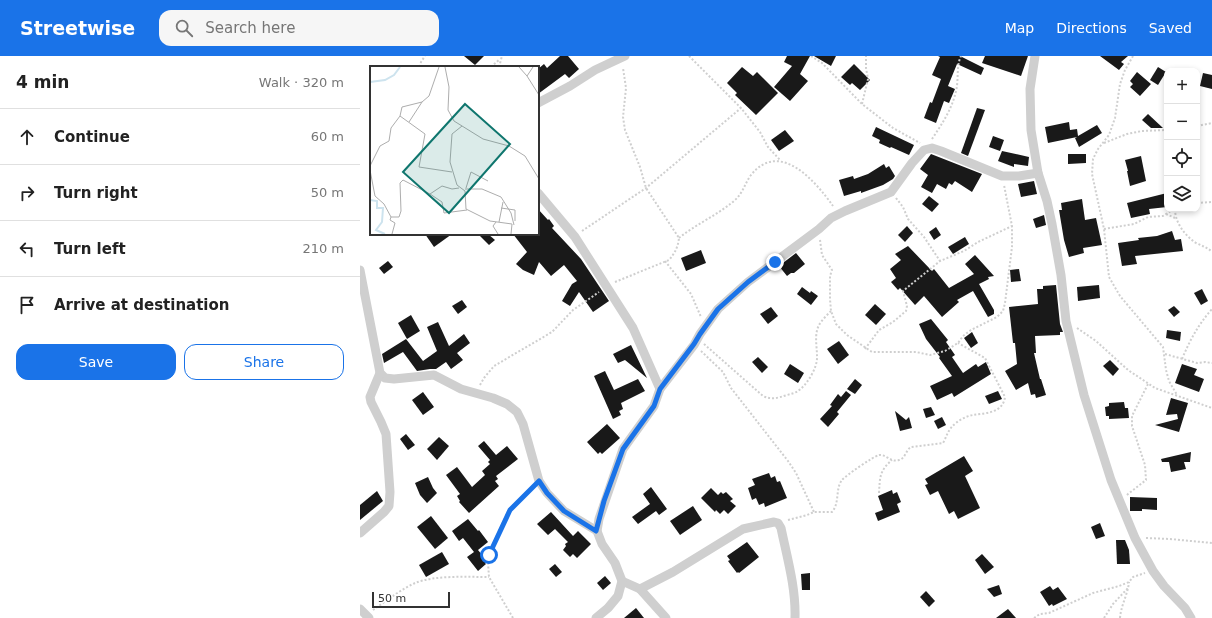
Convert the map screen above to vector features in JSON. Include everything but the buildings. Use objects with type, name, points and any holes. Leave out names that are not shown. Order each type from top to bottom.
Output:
[{"type":"street","points":[[1035,56],[1030,89],[1031,130],[1038,173],[1047,201],[1052,224],[1061,274],[1066,321],[1084,395],[1111,480],[1135,538],[1153,572],[1185,608],[1191,618]]},
{"type":"street","points":[[539,102],[570,86],[595,70],[623,57]]},
{"type":"street","points":[[596,531],[602,507],[623,449],[654,406],[660,389],[696,341],[705,326],[718,309],[748,282],[819,229],[831,218],[891,192],[925,147],[941,151],[1002,176],[1019,176],[1038,173]]},
{"type":"street","points":[[539,194],[575,237],[633,328],[660,389]]},
{"type":"street","points":[[360,270],[380,373],[370,397],[386,434],[390,481],[388,506],[384,512],[360,532]]},
{"type":"street","points":[[380,373],[385,378],[394,379],[434,375],[461,389],[507,404],[517,412],[523,424],[539,481],[547,493],[564,511],[596,531],[602,544],[615,563],[622,581],[618,596],[608,608],[596,618]]},
{"type":"street","points":[[640,589],[673,572],[743,529],[768,522],[774,522],[778,523],[781,528],[796,609],[795,618]]},
{"type":"street","points":[[622,581],[640,589],[666,618]]},
{"type":"path","points":[[420,66],[425,56]]},
{"type":"path","points":[[492,66],[502,56]]},
{"type":"path","points":[[689,56],[741,108],[760,132],[768,147],[781,161]]},
{"type":"path","points":[[811,56],[822,63],[862,104],[893,128],[919,142],[925,147],[951,108],[957,90],[959,60],[961,56]]},
{"type":"path","points":[[862,104],[868,78],[866,56]]},
{"type":"path","points":[[1133,56],[1125,70],[1120,84],[1115,118],[1109,135],[1102,143],[1093,159],[1092,174],[1104,229],[1109,277],[1120,296],[1147,330],[1163,347],[1169,381],[1177,395]]},
{"type":"path","points":[[476,394],[484,378],[494,366],[552,332],[573,310],[606,287],[665,262],[674,254],[678,246],[679,238],[646,188],[640,167],[625,130],[623,117],[626,88],[623,57]]},
{"type":"path","points":[[499,66],[500,59]]},
{"type":"path","points":[[575,237],[646,188],[741,108]]},
{"type":"path","points":[[1200,126],[1212,124]]},
{"type":"path","points":[[1102,143],[1135,132],[1164,130]]},
{"type":"path","points":[[679,238],[736,200],[751,175],[762,165],[773,160],[781,161],[792,166],[808,177],[822,191],[838,214]]},
{"type":"path","points":[[819,229],[822,255],[832,270],[830,278],[831,311],[836,324],[847,336],[865,349],[872,352],[916,352],[930,355],[945,351],[958,343],[964,336],[997,317],[1003,311],[1012,247],[1012,226],[1002,176]]},
{"type":"path","points":[[891,192],[903,207],[908,219],[924,237],[940,261]]},
{"type":"path","points":[[1200,203],[1212,202]]},
{"type":"path","points":[[1104,229],[1134,224],[1169,212]]},
{"type":"path","points":[[1174,212],[1175,218],[1180,227],[1195,242],[1206,247],[1212,252]]},
{"type":"path","points":[[1166,214],[1175,218]]},
{"type":"path","points":[[865,349],[879,330],[893,322],[906,311],[907,306],[903,291],[940,261],[964,251],[978,242],[1012,226]]},
{"type":"path","points":[[665,262],[691,294],[705,326]]},
{"type":"path","points":[[1182,359],[1193,334],[1202,320],[1212,310]]},
{"type":"path","points":[[696,341],[728,364],[763,396],[769,399],[777,398],[797,392],[805,386],[815,365],[817,357],[816,334],[819,326],[831,311]]},
{"type":"path","points":[[1066,321],[1096,341],[1128,370],[1148,384],[1155,388],[1212,408]]},
{"type":"path","points":[[696,341],[723,372],[731,388],[788,461],[796,473],[814,512]]},
{"type":"path","points":[[778,523],[814,512],[832,512],[835,508],[839,485],[842,480],[872,458],[878,455],[885,456],[892,460],[899,460],[903,458],[907,449],[911,447],[943,443],[947,433],[955,424],[972,415],[984,415],[997,410],[1004,403],[1005,397],[986,358],[958,343]]},
{"type":"path","points":[[1164,354],[1197,363],[1212,362]]},
{"type":"path","points":[[1127,498],[1128,494],[1146,480],[1145,465],[1138,440],[1132,426],[1132,416],[1148,384]]},
{"type":"path","points":[[878,493],[881,472],[884,466],[892,460]]},
{"type":"path","points":[[513,618],[489,577],[489,555],[510,510],[539,481]]},
{"type":"path","points":[[1135,538],[1170,539],[1212,543]]},
{"type":"path","points":[[1120,618],[1129,582],[1133,577],[1153,572]]},
{"type":"path","points":[[365,614],[396,594],[420,581],[442,578],[489,577]]},
{"type":"path","points":[[1034,618],[1040,614],[1049,613],[1093,593],[1129,582]]},
{"type":"path","points":[[1104,618],[1113,604],[1128,588]]},
{"type":"route","points":[[489,555],[510,510],[539,481],[547,493],[564,511],[596,531],[604,501],[623,449],[654,406],[660,389],[718,309],[748,282],[775,262]]}]
